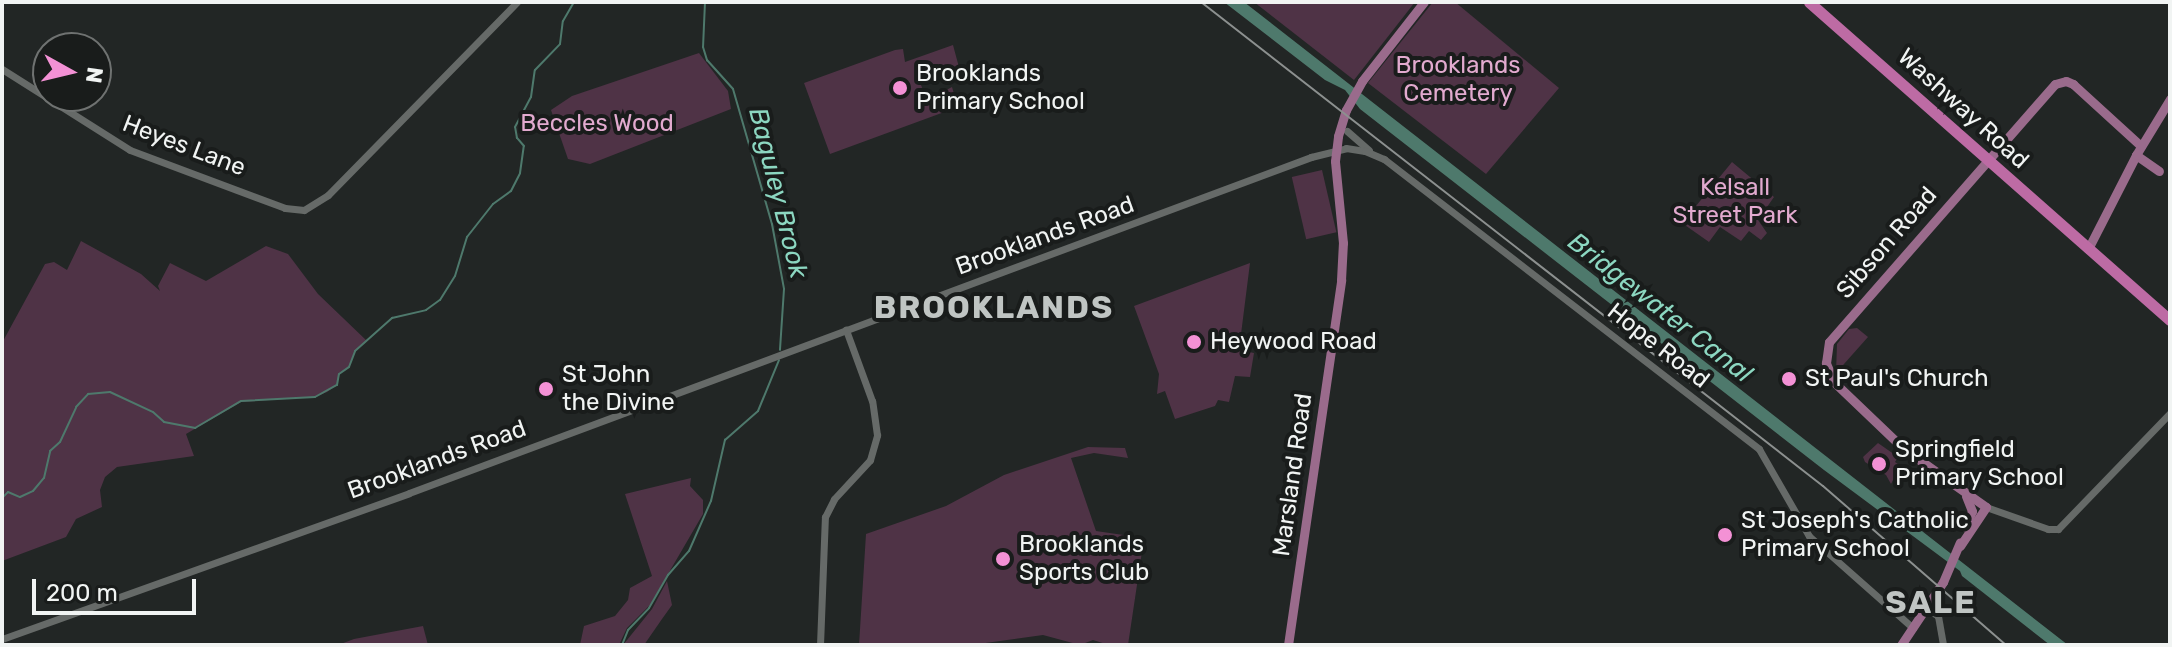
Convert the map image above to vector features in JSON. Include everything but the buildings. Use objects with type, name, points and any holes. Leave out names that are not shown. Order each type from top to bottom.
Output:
[{"type":"highway","name":"Washway Road","points":[[1809,2],[2170,320]]},
{"type":"main road","name":"Marsland Road","points":[[1288,645],[1341,280],[1343,243],[1336,150],[1360,83],[1424,2]]},
{"type":"main road","name":"Sibson Road","points":[[1966,496],[1870,418],[1834,382],[1826,357],[1829,342],[2055,84],[2066,81],[2138,150]]},
{"type":"main road","points":[[2088,249],[2138,150],[2170,99]]},
{"type":"main road","points":[[2138,150],[2159,171]]},
{"type":"main road","points":[[1901,645],[1949,572],[1972,511],[1966,496]]},
{"type":"main road","points":[[1959,547],[1983,505],[1966,496]]},
{"type":"street","name":"Heyes Lane","points":[[2,69],[139,155],[287,209],[304,210],[319,203],[517,2]]},
{"type":"street","name":"Hope Road","points":[[1345,126],[1373,153],[1759,449],[1809,536],[1913,628]]},
{"type":"street","points":[[1336,150],[1373,153]]},
{"type":"street","name":"Brooklands Road","points":[[2,639],[409,493],[1336,150]]},
{"type":"street","points":[[820,645],[825,517],[834,499],[870,460],[877,435],[872,401],[846,330]]},
{"type":"street","points":[[1983,505],[2048,529],[2058,529],[2170,413]]},
{"type":"street","points":[[1937,592],[1943,645]]},
{"type":"street","points":[[1927,609],[1938,616]]},
{"type":"green space","name":"Brooklands Cemetery","points":[[1254,2],[1415,2],[1354,80]]},
{"type":"green space","name":"Brooklands Cemetery","points":[[1433,2],[1455,2],[1559,88],[1486,174],[1368,83]]},
{"type":"green space","name":"Brooklands Primary School","points":[[953,45],[960,71],[947,73],[947,76],[921,85],[929,105],[939,102],[937,95],[952,87],[958,107],[830,154],[804,83],[895,50],[903,49],[905,62]]},
{"type":"green space","name":"Beccles Wood","points":[[699,53],[728,91],[731,109],[590,164],[568,159],[551,110],[572,96]]},
{"type":"green space","name":"Kelsall Street Park","points":[[1732,162],[1774,197],[1758,220],[1767,233],[1761,240],[1749,231],[1741,241],[1720,227],[1709,242],[1682,223]]},
{"type":"green space","points":[[1322,170],[1336,232],[1306,239],[1292,177]]},
{"type":"green space","points":[[81,241],[141,274],[160,291],[158,286],[170,263],[206,281],[266,246],[288,254],[318,294],[367,341],[355,351],[349,367],[339,374],[337,385],[327,392],[315,397],[241,402],[186,434],[194,456],[117,467],[105,477],[100,490],[102,507],[76,519],[66,537],[2,561],[2,343],[45,264],[54,262],[67,270]]},
{"type":"green space","name":"Heywood Road","points":[[1250,263],[1239,350],[1254,353],[1250,377],[1235,376],[1229,402],[1218,400],[1215,406],[1175,419],[1165,391],[1157,394],[1159,374],[1134,306]]},
{"type":"green space","points":[[1857,328],[1868,337],[1836,373],[1837,344],[1849,329]]},
{"type":"green space","points":[[1878,443],[1898,457],[1895,462],[1906,470],[1904,473],[1898,470],[1891,484],[1886,475],[1865,462],[1863,457]]},
{"type":"green space","name":"Brooklands Sports Club","points":[[1088,447],[1125,448],[1128,458],[1094,453],[1071,458],[1096,531],[1144,538],[1128,645],[1109,645],[1093,640],[1080,645],[1043,635],[971,645],[859,645],[866,534],[946,506],[1004,475]]},
{"type":"green space","points":[[691,478],[690,486],[703,500],[703,514],[650,605],[627,628],[619,645],[580,645],[584,626],[615,616],[628,600],[630,588],[652,576],[625,494]]},
{"type":"green space","points":[[667,581],[672,605],[644,645],[623,645],[652,609]]},
{"type":"green space","points":[[423,626],[428,645],[338,645],[354,639]]},
{"type":"shaded area","points":[[1224,2],[1244,2],[2068,645],[2050,645],[1962,576],[1960,571],[1824,470],[1360,109],[1345,90],[1325,80]]},
{"type":"waterway","points":[[2,498],[8,492],[20,497],[33,491],[44,478],[50,451],[60,442],[76,407],[88,394],[110,392],[153,412],[164,422],[195,428],[241,401],[315,397],[337,385],[339,374],[349,367],[355,351],[392,318],[426,310],[440,300],[455,276],[467,237],[493,204],[511,191],[520,173],[524,146],[517,138],[515,127],[531,97],[535,70],[560,44],[563,21],[574,2]]},
{"type":"waterway","name":"Baguley Brook","points":[[705,2],[703,47],[707,60],[733,89],[772,224],[784,289],[780,350]]},
{"type":"waterway","name":"Baguley Brook","points":[[622,645],[628,630],[649,608],[668,575],[689,551],[711,501],[725,440],[758,411],[779,360]]},
{"type":"tram line","points":[[1201,2],[1823,486],[2006,645]]},
{"type":"place","name":"Brooklands Primary School","points":[[900,88]]},
{"type":"place","name":"Heywood Road","points":[[1194,342]]},
{"type":"place","name":"St Paul's Church","points":[[1789,379]]},
{"type":"place","name":"St John the Divine","points":[[546,389]]},
{"type":"place","name":"Springfield Primary School","points":[[1879,464]]},
{"type":"place","name":"St Joseph's Catholic Primary School","points":[[1725,535]]},
{"type":"place","name":"Brooklands Sports Club","points":[[1003,559]]},
{"type":"district","name":"BROOKLANDS","points":[[994,307]]},
{"type":"district","name":"SALE","points":[[1931,602]]},
{"type":"water label","name":"Bridgewater Canal","points":[[1660,308]]}]
